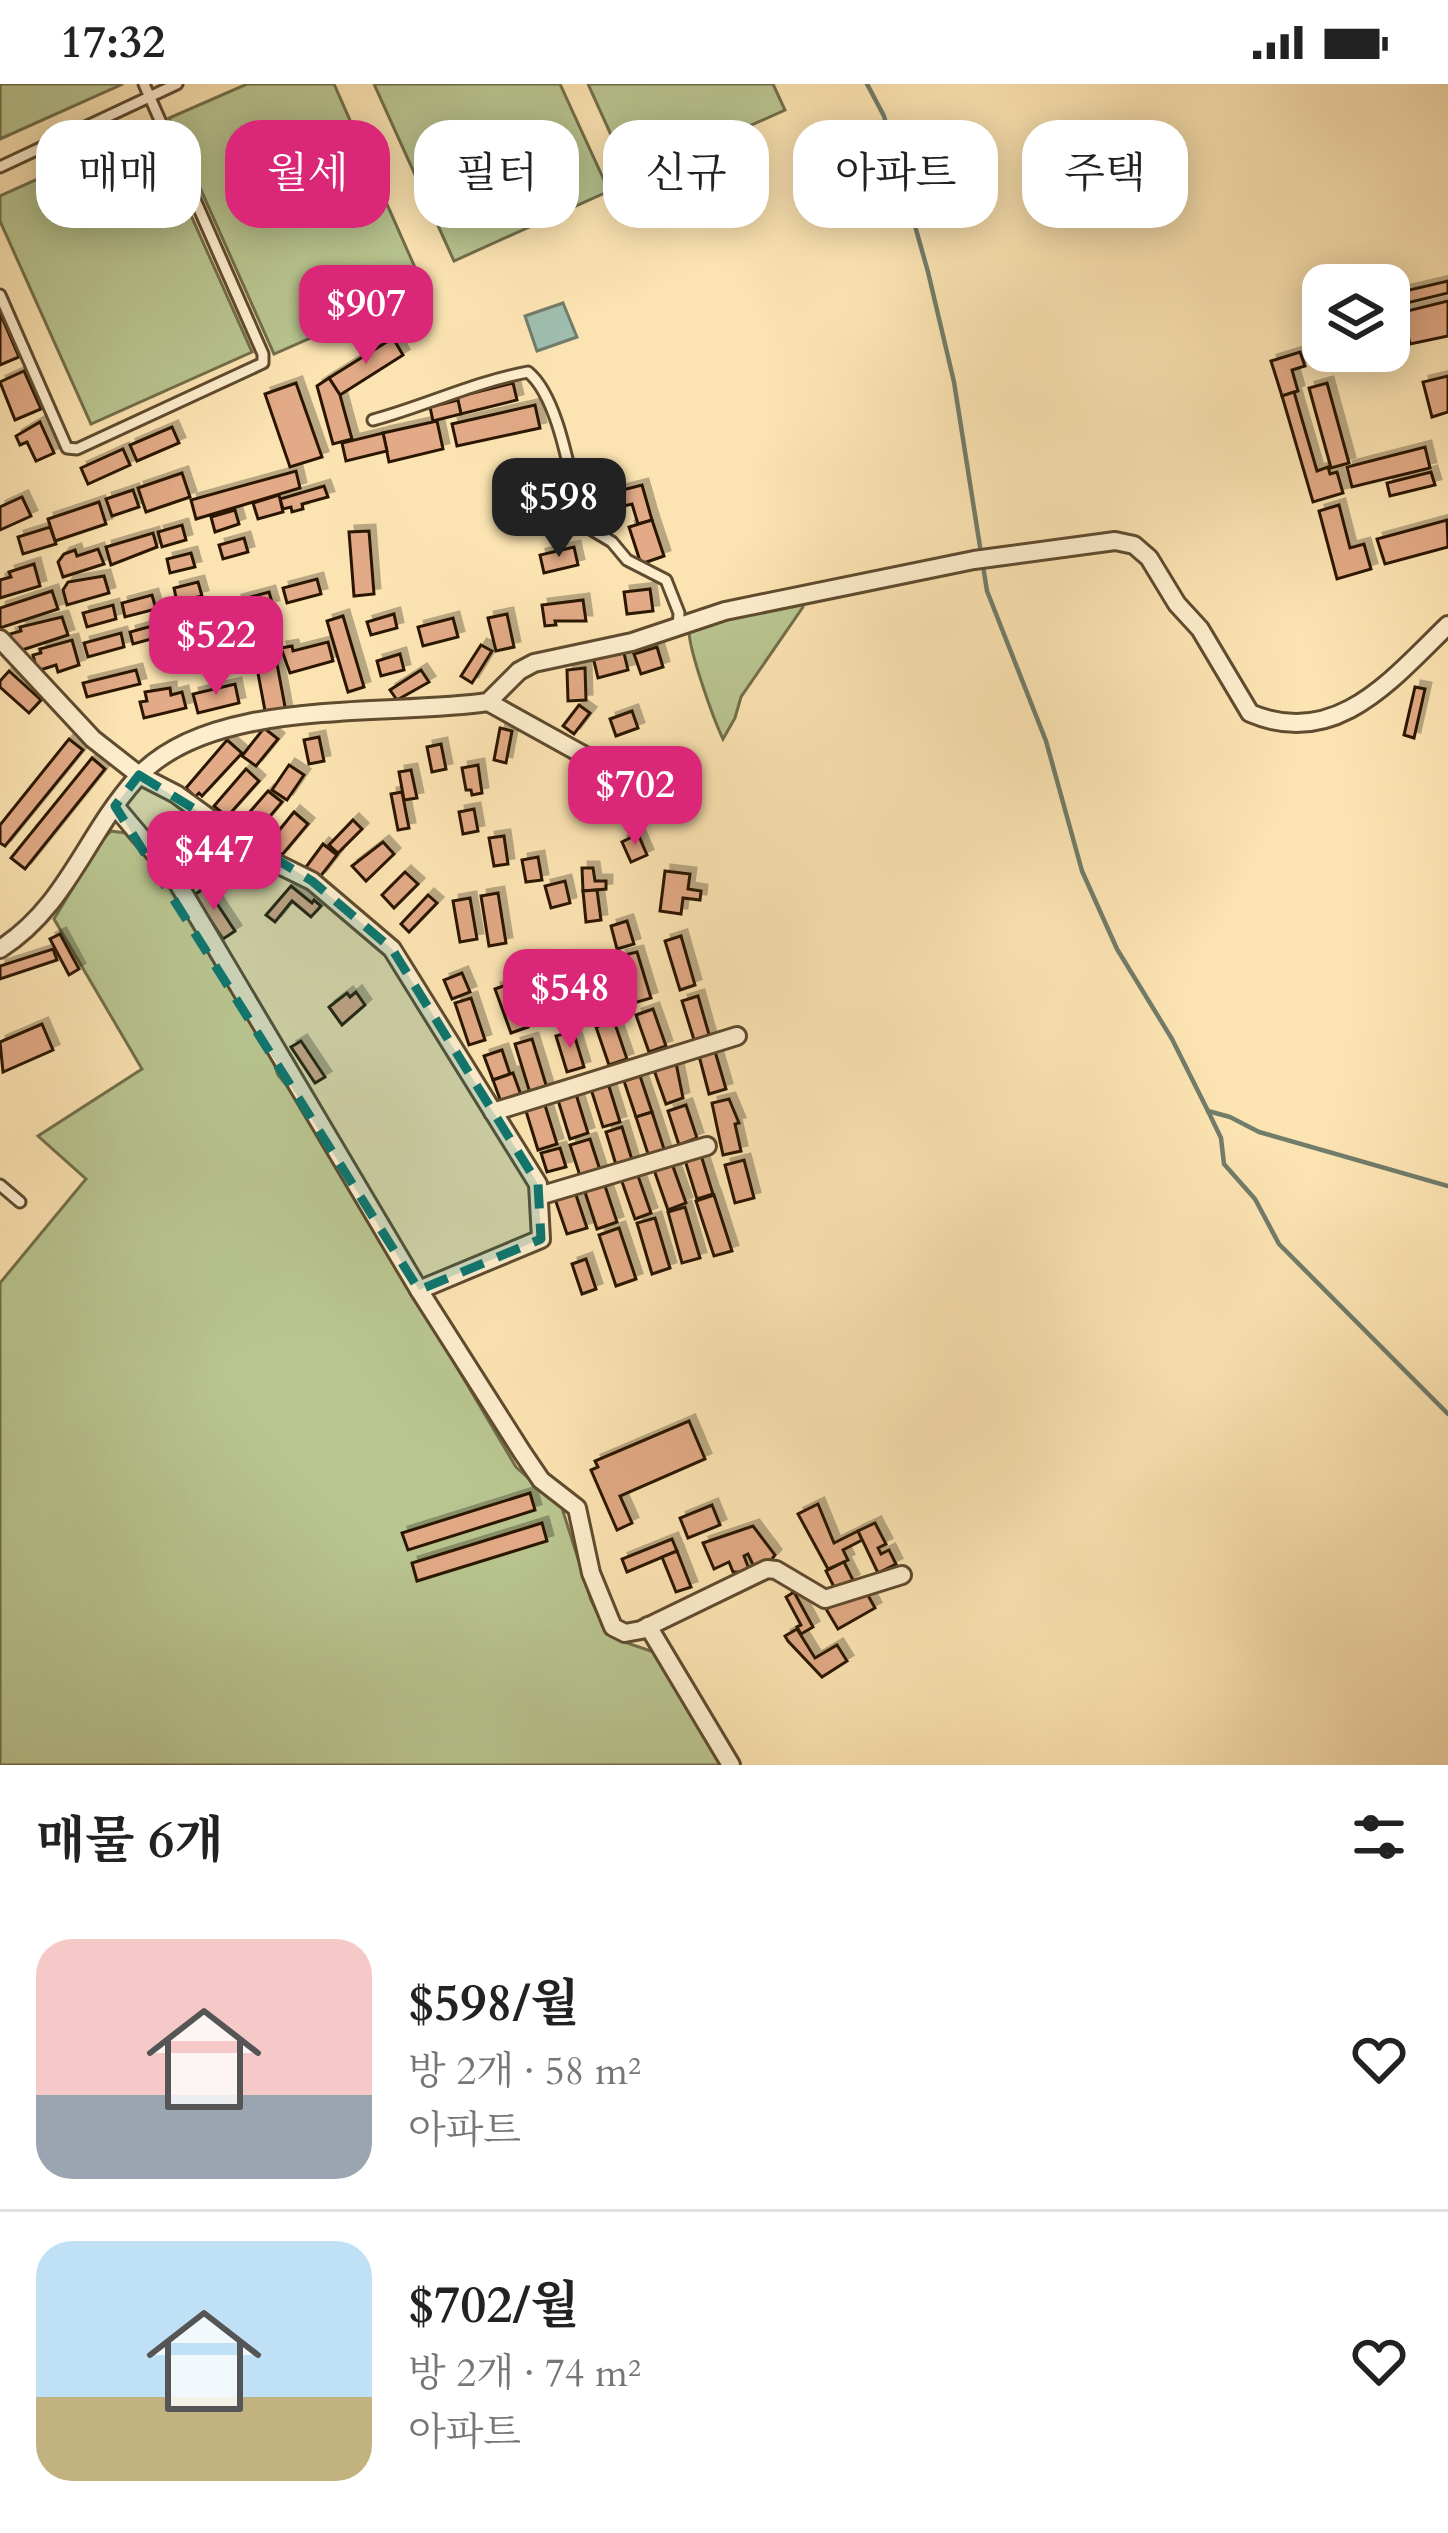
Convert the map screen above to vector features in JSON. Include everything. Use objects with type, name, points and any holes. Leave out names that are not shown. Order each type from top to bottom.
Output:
[{"type":"street","points":[[488,702],[518,671],[534,663],[678,628],[724,611],[986,559],[1115,541],[1134,545],[1149,558],[1250,713],[1265,720],[1301,722],[1354,711],[1448,625]]},
{"type":"street","points":[[0,639],[93,739],[263,856],[312,881],[392,949],[538,1184],[539,1196],[541,1239],[419,1290]]},
{"type":"street","points":[[0,950],[26,932],[64,890],[115,806],[140,775],[180,744],[221,728],[488,702],[607,768]]},
{"type":"street","points":[[115,806],[184,892],[419,1290],[541,1480],[577,1508],[591,1574],[613,1627],[625,1633],[648,1626],[767,1569],[824,1599],[902,1575]]},
{"type":"street","points":[[494,1112],[737,1036]]},
{"type":"street","points":[[539,1196],[707,1146]]},
{"type":"street","points":[[648,1626],[731,1765]]},
{"type":"lane","points":[[0,295],[67,448],[76,449],[262,363],[263,354],[144,84]]},
{"type":"lane","points":[[0,167],[177,84]]},
{"type":"lane","points":[[373,420],[528,372],[540,382],[553,415],[582,524],[612,542],[627,560],[666,580],[679,613],[678,628]]},
{"type":"lane","points":[[0,1185],[20,1202]]},
{"type":"highlighted area","points":[[139,775],[312,881],[392,949],[538,1184],[541,1239],[419,1290],[115,806]]},
{"type":"green space","points":[[0,84],[123,84],[36,120],[0,139]]},
{"type":"green space","points":[[247,84],[334,84],[350,120],[225,120],[225,228],[390,228],[390,211],[424,288],[274,354],[201,190],[201,120],[169,118]]},
{"type":"green space","points":[[374,84],[560,84],[576,120],[414,120],[414,172]]},
{"type":"green space","points":[[588,84],[773,84],[785,110],[763,120],[604,120]]},
{"type":"green space","points":[[579,125],[603,178],[603,194],[579,205]]},
{"type":"green space","points":[[36,180],[36,228],[197,228],[252,352],[91,424],[0,221],[0,196]]},
{"type":"green space","points":[[439,228],[527,228],[454,261]]},
{"type":"green space","points":[[801,600],[803,607],[741,697],[723,739],[689,632]]},
{"type":"green space","points":[[111,831],[125,833],[167,881],[271,1055],[278,1075],[298,1099],[516,1467],[562,1508],[604,1627],[618,1640],[654,1652],[724,1765],[0,1765],[0,1283],[86,1179],[38,1136],[142,1069],[54,919]]},
{"type":"shaded area","points":[[563,303],[577,337],[537,351],[525,316]]},
{"type":"building","points":[[1448,281],[1448,293],[1410,302],[1410,290]]},
{"type":"building","points":[[1448,301],[1448,336],[1410,344],[1410,310]]},
{"type":"building","points":[[0,313],[19,357],[0,365]]},
{"type":"building","points":[[393,338],[403,355],[340,395],[329,378]]},
{"type":"building","points":[[1300,352],[1302,367],[1292,370],[1298,391],[1282,396],[1271,361]]},
{"type":"building","points":[[24,371],[41,409],[15,420],[0,382]]},
{"type":"building","points":[[1448,376],[1448,412],[1432,417],[1423,382]]},
{"type":"building","points":[[329,378],[340,395],[352,439],[333,444],[317,386]]},
{"type":"building","points":[[296,383],[322,457],[290,467],[265,394]]},
{"type":"building","points":[[513,383],[517,400],[461,414],[457,397]]},
{"type":"building","points":[[1327,383],[1349,463],[1331,468],[1309,388]]},
{"type":"building","points":[[1294,392],[1317,471],[1328,467],[1330,474],[1337,472],[1343,493],[1313,502],[1282,396]]},
{"type":"building","points":[[458,400],[461,414],[433,421],[430,407]]},
{"type":"building","points":[[535,405],[540,428],[457,446],[452,424]]},
{"type":"building","points":[[437,421],[443,449],[389,462],[383,433]]},
{"type":"building","points":[[40,422],[54,453],[36,461],[27,442],[20,445],[16,436]]},
{"type":"building","points":[[172,427],[179,443],[137,461],[130,445]]},
{"type":"building","points":[[383,433],[387,451],[346,461],[342,443]]},
{"type":"building","points":[[1425,447],[1430,468],[1352,487],[1347,467]]},
{"type":"building","points":[[123,449],[130,465],[88,484],[81,468]]},
{"type":"building","points":[[296,471],[300,488],[196,519],[191,500]]},
{"type":"building","points":[[1431,472],[1435,485],[1390,496],[1387,483]]},
{"type":"building","points":[[182,473],[190,497],[146,512],[138,488]]},
{"type":"building","points":[[642,485],[652,520],[638,524],[632,504],[587,515],[583,500]]},
{"type":"building","points":[[324,486],[328,497],[292,512],[291,507],[283,509],[280,499]]},
{"type":"building","points":[[133,490],[139,507],[112,516],[106,499]]},
{"type":"building","points":[[279,495],[283,512],[258,519],[253,503]]},
{"type":"building","points":[[22,497],[31,516],[0,530],[0,507]]},
{"type":"building","points":[[99,502],[106,524],[55,541],[48,519]]},
{"type":"building","points":[[1339,505],[1350,548],[1364,544],[1371,569],[1337,579],[1319,511]]},
{"type":"building","points":[[235,510],[239,524],[215,532],[211,517]]},
{"type":"building","points":[[652,520],[664,556],[641,564],[629,527]]},
{"type":"building","points":[[1447,520],[1448,547],[1385,564],[1377,539]]},
{"type":"building","points":[[182,525],[186,540],[162,547],[158,532]]},
{"type":"building","points":[[50,527],[56,544],[23,554],[18,537]]},
{"type":"building","points":[[369,531],[374,594],[354,596],[349,532]]},
{"type":"building","points":[[153,533],[157,547],[111,565],[106,547]]},
{"type":"building","points":[[244,538],[248,552],[223,559],[219,545]]},
{"type":"building","points":[[574,547],[578,565],[544,573],[540,555]]},
{"type":"building","points":[[98,549],[104,564],[63,577],[58,562],[64,554],[75,550],[77,556]]},
{"type":"building","points":[[191,553],[195,567],[170,573],[167,559]]},
{"type":"building","points":[[34,564],[40,586],[0,598],[0,580]]},
{"type":"building","points":[[104,576],[109,593],[67,605],[63,590],[68,582]]},
{"type":"building","points":[[317,579],[321,594],[287,603],[283,588]]},
{"type":"building","points":[[198,582],[202,596],[177,602],[174,588]]},
{"type":"building","points":[[650,589],[653,611],[627,614],[624,592]]},
{"type":"building","points":[[52,591],[58,609],[0,628],[0,608]]},
{"type":"building","points":[[269,592],[273,606],[240,615],[236,601]]},
{"type":"building","points":[[152,595],[156,609],[125,617],[122,603]]},
{"type":"building","points":[[583,600],[586,621],[555,621],[556,625],[545,626],[542,605]]},
{"type":"building","points":[[113,605],[116,619],[87,627],[83,613]]},
{"type":"building","points":[[394,614],[397,628],[371,635],[367,622]]},
{"type":"building","points":[[507,614],[514,647],[496,651],[488,618]]},
{"type":"building","points":[[343,616],[364,687],[348,692],[327,621]]},
{"type":"building","points":[[62,617],[68,635],[16,652],[10,634]]},
{"type":"building","points":[[453,618],[458,637],[423,646],[418,627]]},
{"type":"building","points":[[163,623],[166,635],[133,644],[130,632]]},
{"type":"building","points":[[121,633],[124,647],[88,657],[84,643]]},
{"type":"building","points":[[72,640],[79,665],[58,672],[56,665],[37,671],[33,655]]},
{"type":"building","points":[[328,642],[333,661],[290,673],[281,648],[292,646],[293,651]]},
{"type":"building","points":[[481,645],[492,651],[472,683],[461,676]]},
{"type":"building","points":[[214,646],[219,664],[197,670],[192,652]]},
{"type":"building","points":[[657,647],[663,667],[641,674],[634,654]]},
{"type":"building","points":[[623,649],[628,670],[598,678],[593,657]]},
{"type":"building","points":[[400,654],[404,670],[381,676],[377,661]]},
{"type":"building","points":[[277,664],[286,712],[266,716],[257,668]]},
{"type":"building","points":[[585,668],[586,700],[568,701],[567,670]]},
{"type":"building","points":[[136,670],[140,684],[87,697],[83,683]]},
{"type":"building","points":[[421,670],[429,682],[397,700],[390,690]]},
{"type":"building","points":[[9,671],[41,700],[29,713],[0,687]]},
{"type":"building","points":[[235,684],[239,703],[198,713],[193,694]]},
{"type":"building","points":[[1415,687],[1425,689],[1414,738],[1404,735]]},
{"type":"building","points":[[170,688],[171,695],[182,692],[186,708],[144,718],[140,702],[147,701],[145,692]]},
{"type":"building","points":[[579,705],[590,713],[574,734],[563,726]]},
{"type":"building","points":[[632,711],[638,728],[616,736],[610,719]]},
{"type":"building","points":[[264,728],[278,739],[256,766],[242,756]]},
{"type":"building","points":[[500,728],[512,731],[506,763],[494,760]]},
{"type":"building","points":[[319,737],[324,761],[309,764],[304,740]]},
{"type":"building","points":[[69,739],[83,750],[5,846],[0,843],[0,825]]},
{"type":"building","points":[[227,740],[242,753],[202,796],[195,797],[186,788]]},
{"type":"building","points":[[441,744],[446,769],[432,772],[427,747]]},
{"type":"building","points":[[654,757],[686,787],[674,800],[641,771]]},
{"type":"building","points":[[92,758],[105,769],[25,869],[11,858]]},
{"type":"building","points":[[289,765],[304,775],[287,800],[272,790]]},
{"type":"building","points":[[478,765],[482,793],[472,795],[466,790],[462,768]]},
{"type":"building","points":[[246,769],[259,781],[227,817],[214,806]]},
{"type":"building","points":[[411,770],[417,798],[404,800],[399,772]]},
{"type":"building","points":[[621,778],[632,811],[616,817],[605,784]]},
{"type":"building","points":[[268,791],[282,802],[255,834],[241,822]]},
{"type":"building","points":[[402,792],[409,828],[398,830],[391,794]]},
{"type":"building","points":[[474,809],[478,831],[463,834],[459,812]]},
{"type":"building","points":[[294,812],[308,824],[282,855],[268,844]]},
{"type":"building","points":[[182,816],[194,831],[165,853],[153,837]]},
{"type":"building","points":[[353,820],[362,829],[338,853],[329,845]]},
{"type":"building","points":[[638,834],[647,855],[631,862],[622,842]]},
{"type":"building","points":[[504,836],[508,864],[494,866],[489,838]]},
{"type":"building","points":[[383,842],[394,854],[366,881],[352,866]]},
{"type":"building","points":[[217,843],[230,858],[193,888],[181,873]]},
{"type":"building","points":[[323,844],[337,855],[320,877],[306,867]]},
{"type":"building","points":[[538,857],[542,880],[526,882],[522,860]]},
{"type":"building","points":[[582,868],[593,868],[595,881],[606,881],[606,889],[583,891]]},
{"type":"building","points":[[665,871],[690,874],[688,889],[701,891],[700,900],[683,898],[681,914],[660,911]]},
{"type":"building","points":[[405,872],[418,884],[394,908],[382,895]]},
{"type":"building","points":[[565,881],[570,903],[551,908],[545,886]]},
{"type":"building","points":[[291,886],[321,906],[311,917],[292,901],[275,922],[266,915]]},
{"type":"building","points":[[206,887],[235,931],[223,939],[194,895]]},
{"type":"building","points":[[597,890],[601,920],[586,922],[583,891]]},
{"type":"building","points":[[498,893],[506,943],[489,946],[481,896]]},
{"type":"building","points":[[428,895],[437,903],[409,932],[401,924]]},
{"type":"building","points":[[470,898],[477,939],[460,942],[453,901]]},
{"type":"building","points":[[627,921],[634,944],[617,949],[611,926]]},
{"type":"building","points":[[60,934],[79,969],[69,975],[50,939]]},
{"type":"building","points":[[681,936],[695,985],[680,990],[665,941]]},
{"type":"building","points":[[53,949],[57,960],[0,979],[0,966]]},
{"type":"building","points":[[637,952],[651,998],[634,1003],[620,956]]},
{"type":"building","points":[[592,961],[608,1006],[592,1011],[577,966]]},
{"type":"building","points":[[559,970],[570,1019],[553,1025],[537,977]]},
{"type":"building","points":[[462,973],[470,992],[452,999],[444,980]]},
{"type":"building","points":[[512,983],[528,1027],[511,1033],[495,989]]},
{"type":"building","points":[[356,992],[365,1005],[342,1025],[329,1007]]},
{"type":"building","points":[[698,996],[710,1038],[695,1043],[682,1001]]},
{"type":"building","points":[[471,998],[485,1040],[469,1045],[455,1003]]},
{"type":"building","points":[[653,1009],[666,1046],[649,1052],[636,1015]]},
{"type":"building","points":[[614,1021],[627,1059],[609,1065],[596,1027]]},
{"type":"building","points":[[42,1024],[53,1050],[3,1072],[0,1042]]},
{"type":"building","points":[[573,1031],[584,1067],[567,1072],[556,1036]]},
{"type":"building","points":[[532,1039],[547,1088],[530,1093],[515,1044]]},
{"type":"building","points":[[301,1041],[325,1077],[315,1083],[291,1047]]},
{"type":"building","points":[[714,1048],[726,1089],[709,1094],[698,1052]]},
{"type":"building","points":[[502,1050],[510,1074],[493,1080],[484,1056]]},
{"type":"building","points":[[676,1063],[683,1098],[666,1104],[654,1070]]},
{"type":"building","points":[[513,1073],[521,1095],[501,1102],[493,1080]]},
{"type":"building","points":[[640,1076],[652,1112],[636,1117],[624,1081]]},
{"type":"building","points":[[607,1080],[620,1122],[603,1127],[590,1086]]},
{"type":"building","points":[[575,1091],[588,1133],[570,1139],[557,1097]]},
{"type":"building","points":[[729,1099],[739,1123],[735,1124],[741,1151],[723,1155],[712,1103]]},
{"type":"building","points":[[544,1102],[557,1144],[538,1150],[525,1108]]},
{"type":"building","points":[[686,1105],[697,1138],[679,1145],[668,1111]]},
{"type":"building","points":[[652,1112],[665,1152],[649,1157],[636,1117]]},
{"type":"building","points":[[622,1127],[633,1163],[617,1168],[606,1132]]},
{"type":"building","points":[[590,1139],[601,1173],[581,1179],[570,1145]]},
{"type":"building","points":[[560,1148],[566,1167],[547,1172],[541,1153]]},
{"type":"building","points":[[700,1152],[713,1194],[697,1199],[684,1157]]},
{"type":"building","points":[[744,1160],[754,1198],[735,1203],[725,1165]]},
{"type":"building","points":[[671,1161],[686,1203],[668,1210],[653,1167]]},
{"type":"building","points":[[637,1173],[651,1213],[635,1219],[621,1179]]},
{"type":"building","points":[[604,1183],[617,1222],[597,1229],[584,1189]]},
{"type":"building","points":[[575,1192],[587,1228],[567,1234],[555,1199]]},
{"type":"building","points":[[714,1195],[732,1251],[714,1256],[696,1201]]},
{"type":"building","points":[[685,1207],[700,1258],[682,1263],[668,1212]]},
{"type":"building","points":[[655,1218],[670,1268],[652,1274],[637,1223]]},
{"type":"building","points":[[619,1228],[636,1279],[616,1286],[599,1235]]},
{"type":"building","points":[[586,1259],[596,1289],[582,1294],[572,1264]]},
{"type":"building","points":[[689,1421],[705,1459],[620,1496],[632,1523],[617,1530],[591,1470],[598,1467],[595,1461]]},
{"type":"building","points":[[530,1493],[535,1510],[408,1550],[402,1533]]},
{"type":"building","points":[[818,1504],[834,1543],[858,1531],[862,1540],[843,1550],[848,1560],[828,1569],[798,1514]]},
{"type":"building","points":[[712,1505],[720,1525],[688,1538],[680,1518]]},
{"type":"building","points":[[542,1523],[547,1541],[417,1581],[412,1563]]},
{"type":"building","points":[[875,1523],[886,1544],[878,1548],[881,1554],[889,1550],[896,1564],[878,1573],[858,1531]]},
{"type":"building","points":[[753,1526],[775,1555],[772,1559],[754,1567],[748,1554],[744,1556],[749,1569],[733,1572],[729,1562],[714,1569],[703,1543]]},
{"type":"building","points":[[672,1539],[677,1551],[627,1572],[622,1559]]},
{"type":"building","points":[[677,1551],[691,1587],[676,1592],[662,1557]]},
{"type":"building","points":[[844,1562],[853,1580],[835,1589],[826,1571]]},
{"type":"building","points":[[865,1590],[875,1608],[838,1629],[826,1609]]},
{"type":"building","points":[[794,1592],[813,1627],[801,1634],[786,1597]]},
{"type":"building","points":[[797,1629],[815,1658],[837,1645],[847,1661],[822,1677],[785,1636]]},
{"type":"waterway","points":[[867,84],[884,116],[928,272],[954,382],[987,591],[1046,741],[1082,871],[1117,949],[1172,1039],[1208,1111],[1221,1138],[1224,1164],[1255,1199],[1279,1244],[1448,1414]]},
{"type":"waterway","points":[[1208,1111],[1259,1132],[1448,1186]]}]
